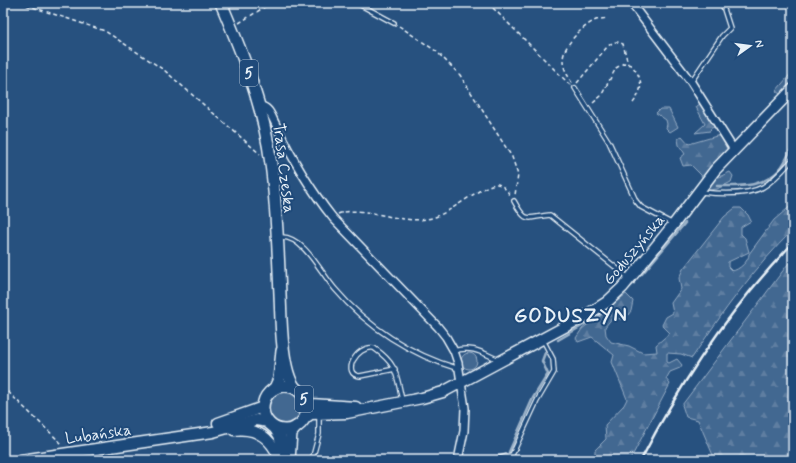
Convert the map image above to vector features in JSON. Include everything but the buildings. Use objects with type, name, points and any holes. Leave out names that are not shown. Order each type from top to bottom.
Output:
[{"type":"main road","name":"Trasa Czeska","points":[[221,3],[260,106],[268,142],[273,181],[283,344],[289,379],[295,388]]},
{"type":"main road","name":"Trasa Czeska","points":[[275,388],[279,379],[283,344]]},
{"type":"main road","name":"5","points":[[263,406],[266,396],[275,388],[285,386],[295,388],[301,393],[305,400],[306,412],[300,423],[291,433],[289,460]]},
{"type":"main road","points":[[263,406],[263,412],[280,436],[284,460]]},
{"type":"main road","name":"5","points":[[271,425],[286,430],[300,423]]},
{"type":"street","points":[[631,3],[691,82],[734,150]]},
{"type":"street","name":"Goduszyńska","points":[[300,423],[311,414],[347,413],[364,408],[433,396],[461,383],[596,310],[615,294],[630,278],[698,192],[734,150],[793,89]]},
{"type":"street","points":[[260,106],[265,107],[270,113],[289,152],[305,180],[333,218],[438,327],[454,351],[459,369],[465,420],[463,442],[458,460]]},
{"type":"street","name":"Goduszyńska","points":[[305,400],[311,404],[364,408]]},
{"type":"street","name":"Lubańska","points":[[180,436],[263,406]]},
{"type":"street","name":"Lubańska","points":[[21,460],[213,432],[246,422],[261,420],[271,425]]},
{"type":"street","points":[[213,432],[246,429],[258,432],[272,444],[280,460]]},
{"type":"lane","points":[[357,3],[394,22]]},
{"type":"lane","points":[[691,82],[722,36],[730,28],[722,3]]},
{"type":"lane","points":[[575,88],[610,142],[636,201],[640,206],[674,224]]},
{"type":"lane","points":[[698,192],[718,193],[746,191],[762,187],[777,176],[793,159]]},
{"type":"lane","points":[[514,200],[522,215],[530,219],[550,215],[630,278]]},
{"type":"lane","points":[[282,237],[297,241],[346,301],[383,333],[409,350],[434,362],[459,369]]},
{"type":"lane","points":[[494,460],[512,455],[537,401],[554,372],[553,359],[543,339]]},
{"type":"lane","points":[[395,368],[360,376],[355,376],[352,373],[351,368],[352,362],[358,353],[369,347],[381,353],[391,361],[395,368],[402,402]]},
{"type":"lane","points":[[454,351],[467,348],[475,349],[502,361]]},
{"type":"lane","points":[[312,460],[319,434],[320,414]]},
{"type":"path","points":[[20,3],[105,31],[164,70],[220,117],[255,151],[263,155]]},
{"type":"path","points":[[231,27],[272,3]]},
{"type":"path","points":[[488,3],[569,85],[575,88]]},
{"type":"path","points":[[575,88],[565,68],[563,55],[568,45],[580,32],[595,20],[606,18]]},
{"type":"path","points":[[394,22],[436,51],[460,75],[479,102],[512,157],[518,175],[514,200]]},
{"type":"path","points":[[575,88],[579,80],[614,42],[623,44],[628,64],[638,72],[642,84],[638,97],[633,103]]},
{"type":"path","points":[[588,107],[601,96],[616,68],[620,64],[628,64]]},
{"type":"path","points":[[333,218],[339,213],[353,210],[415,221],[435,217],[459,205],[486,187],[496,184],[502,186],[514,200]]},
{"type":"path","points":[[3,387],[62,443]]},
{"type":"green space","points":[[793,71],[793,81],[780,94],[776,91]]},
{"type":"green space","points":[[701,103],[716,127],[711,128],[710,131],[695,133],[705,124],[696,107]]},
{"type":"green space","points":[[660,109],[669,109],[678,127],[670,132],[666,128],[666,120],[656,113]]},
{"type":"green space","points":[[720,135],[727,149],[706,172],[710,181],[730,172],[733,176],[731,182],[717,189],[709,190],[701,175],[691,165],[683,166],[680,158],[685,154],[679,145],[678,139],[682,136],[689,144]]},
{"type":"green space","points":[[793,204],[793,230],[739,291],[692,358],[681,354],[667,353],[667,362],[669,363],[677,359],[682,365],[680,368],[670,372],[666,379],[670,384],[630,460],[595,460],[595,450],[606,439],[605,425],[624,405],[627,399],[612,362],[614,355],[592,337],[578,342],[576,338],[582,329],[626,294],[633,301],[631,311],[624,320],[613,317],[605,327],[606,335],[611,342],[629,346],[643,353],[657,352],[656,345],[670,333],[662,325],[666,317],[673,313],[671,303],[681,289],[679,278],[683,269],[724,217],[735,208],[741,208],[748,215],[751,221],[741,227],[741,234],[745,238],[749,252],[728,262],[728,267],[732,271],[743,265],[749,257],[749,254],[774,220]]},
{"type":"green space","points":[[793,261],[793,460],[715,460],[698,420],[686,417],[682,405],[788,264]]},
{"type":"green space","points":[[469,353],[475,355],[477,361],[475,367],[469,369],[463,367],[461,361],[463,355]]},
{"type":"green space","points":[[284,391],[296,396],[301,408],[296,420],[284,425],[272,420],[267,408],[272,396]]},
{"type":"waterway","points":[[717,186],[742,186],[765,180],[781,168],[793,145]]},
{"type":"waterway","points":[[642,274],[685,223]]},
{"type":"waterway","points":[[558,340],[599,316],[634,283]]},
{"type":"waterway","points":[[509,452],[533,398],[548,374],[542,361],[545,353]]},
{"type":"railway","points":[[641,460],[673,402],[709,346],[749,293],[793,243]]},
{"type":"district","name":"GODUSZYN","points":[[571,315]]}]
